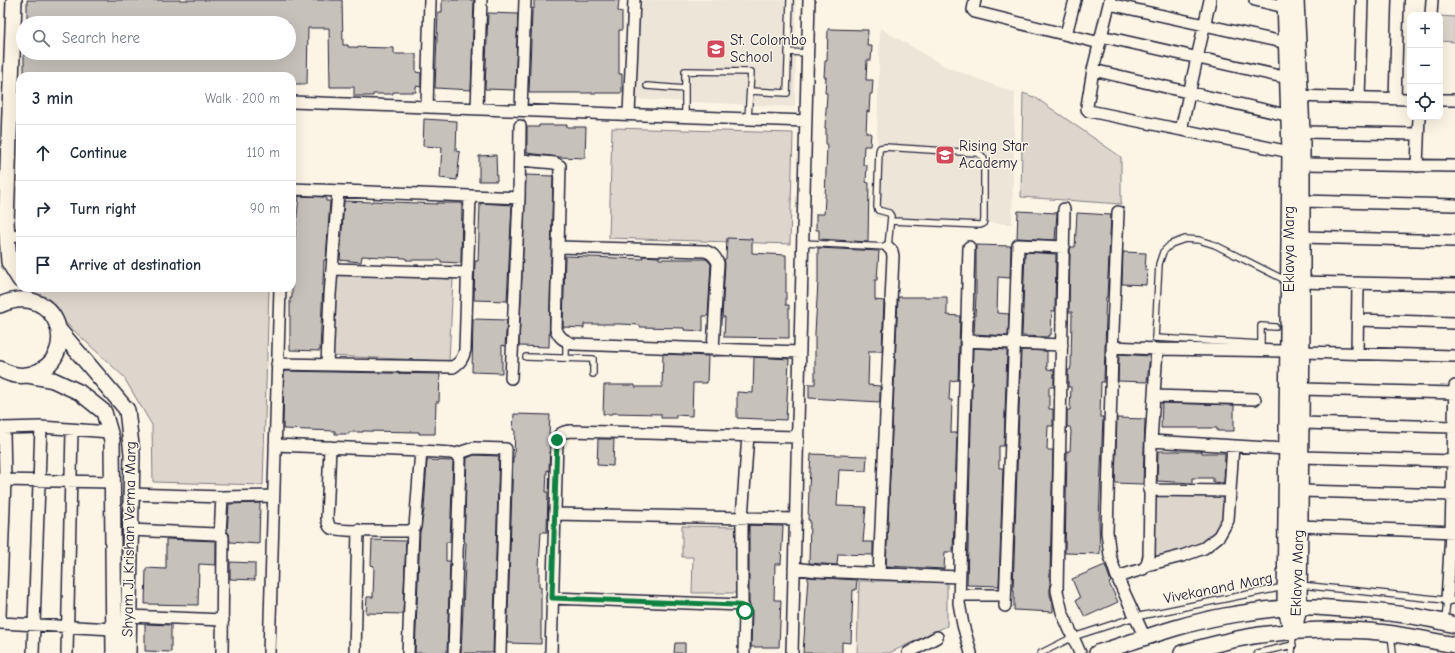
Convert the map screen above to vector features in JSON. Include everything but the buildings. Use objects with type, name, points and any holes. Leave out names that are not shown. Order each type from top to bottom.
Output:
[{"type":"street","points":[[14,0],[15,92],[6,222],[13,236],[9,262],[16,273]]},
{"type":"street","points":[[427,107],[430,0]]},
{"type":"street","points":[[477,108],[481,0]]},
{"type":"street","points":[[511,378],[519,198],[520,118],[525,0]]},
{"type":"street","points":[[629,114],[634,0]]},
{"type":"street","points":[[792,653],[809,0]]},
{"type":"street","points":[[975,0],[974,12],[1066,34],[1100,39],[1197,58],[1288,78]]},
{"type":"street","points":[[1066,34],[1075,0]]},
{"type":"street","points":[[1181,130],[1210,0]]},
{"type":"street","points":[[1255,0],[1289,2]]},
{"type":"street","points":[[1359,98],[1362,0]]},
{"type":"street","points":[[1395,99],[1398,0]]},
{"type":"street","points":[[1431,12],[1432,0]]},
{"type":"street","points":[[1287,43],[1109,2],[1093,70],[1087,106],[1089,111],[1290,152]]},
{"type":"street","name":"Eklavya Marg","points":[[1289,2],[1287,43],[1288,78],[1295,96],[1290,116],[1290,152],[1296,282],[1295,352],[1287,449],[1293,638]]},
{"type":"street","name":"Eklavya Marg","points":[[1289,2],[1295,96],[1302,132],[1302,236],[1296,282]]},
{"type":"street","points":[[1093,70],[1290,116]]},
{"type":"street","points":[[1295,96],[1407,99]]},
{"type":"street","points":[[1443,100],[1455,100]]},
{"type":"street","points":[[296,102],[477,108],[520,118],[629,114],[806,121]]},
{"type":"street","points":[[1417,166],[1419,120]]},
{"type":"street","points":[[1302,132],[1418,134]]},
{"type":"street","points":[[520,160],[555,163],[560,166],[556,328],[558,336],[573,344],[800,352]]},
{"type":"street","points":[[1302,164],[1455,166]]},
{"type":"street","points":[[296,189],[519,198]]},
{"type":"street","points":[[327,365],[338,191]]},
{"type":"street","points":[[277,364],[453,367],[460,363],[464,358],[465,350],[470,196]]},
{"type":"street","points":[[1302,201],[1455,205]]},
{"type":"street","points":[[1064,209],[1057,591],[1062,612],[1080,653]]},
{"type":"street","points":[[1118,212],[1112,347],[1107,532],[1110,556],[1117,577],[1144,638]]},
{"type":"street","points":[[1302,236],[1455,241]]},
{"type":"street","points":[[959,595],[1005,601],[1018,245],[1064,247]]},
{"type":"street","points":[[558,247],[710,252],[715,256],[718,263],[713,350]]},
{"type":"street","points":[[879,573],[893,256],[892,251],[888,247]]},
{"type":"street","points":[[969,247],[959,603],[970,653]]},
{"type":"street","points":[[332,269],[468,274]]},
{"type":"street","points":[[1296,282],[1455,285]]},
{"type":"street","points":[[1357,354],[1358,283]]},
{"type":"street","points":[[269,653],[280,292]]},
{"type":"street","points":[[0,305],[29,294]]},
{"type":"street","name":"Shyam Ji Krishan Verma Marg","points":[[29,294],[50,312],[60,331],[127,410],[132,454],[128,653]]},
{"type":"street","points":[[1358,320],[1455,323]]},
{"type":"street","points":[[27,375],[39,372],[49,365],[56,355],[60,343],[60,331]]},
{"type":"street","points":[[966,341],[1062,345]]},
{"type":"street","points":[[1112,347],[1455,356]]},
{"type":"street","points":[[1147,565],[1149,556],[1151,441],[1157,349]]},
{"type":"street","name":"Eklavya Marg","points":[[1292,586],[1299,526],[1302,390],[1295,352]]},
{"type":"street","name":"Shyam Ji Krishan Verma Marg","points":[[0,369],[6,373],[16,376],[27,375],[52,380],[79,392],[104,412],[112,440],[114,653]]},
{"type":"street","points":[[1451,600],[1455,386]]},
{"type":"street","points":[[1302,390],[1455,393]]},
{"type":"street","points":[[1154,396],[1255,398]]},
{"type":"street","points":[[1301,423],[1454,428]]},
{"type":"street","points":[[1,427],[41,427],[110,432]]},
{"type":"street","points":[[0,616],[4,432],[1,427]]},
{"type":"street","points":[[33,653],[41,427]]},
{"type":"street","points":[[67,653],[72,430]]},
{"type":"street","points":[[551,653],[557,440],[559,435],[563,432],[570,431],[798,437]]},
{"type":"street","points":[[744,653],[745,611],[742,605],[742,518],[748,436]]},
{"type":"street","points":[[1151,441],[1287,449]]},
{"type":"street","points":[[275,445],[421,451],[456,454],[474,448],[506,449],[500,653]]},
{"type":"street","points":[[1117,577],[1143,569],[1147,565],[1182,556],[1204,548],[1220,536],[1228,520],[1233,446]]},
{"type":"street","points":[[330,447],[328,525],[331,528],[336,529],[413,530]]},
{"type":"street","points":[[408,653],[413,530],[416,524],[421,451]]},
{"type":"street","points":[[454,653],[460,459],[456,454]]},
{"type":"street","points":[[1300,457],[1454,461]]},
{"type":"street","points":[[3,480],[112,482]]},
{"type":"street","points":[[1149,490],[1230,491]]},
{"type":"street","points":[[1300,491],[1453,495]]},
{"type":"street","points":[[131,494],[222,497],[273,496]]},
{"type":"street","points":[[222,497],[220,535],[223,538],[224,543],[222,653]]},
{"type":"street","points":[[555,514],[796,519]]},
{"type":"street","points":[[1299,526],[1453,532]]},
{"type":"street","points":[[131,530],[220,535]]},
{"type":"street","points":[[355,653],[358,530]]},
{"type":"street","points":[[794,568],[959,577]]},
{"type":"street","points":[[552,598],[742,605]]},
{"type":"street","points":[[1097,653],[1182,626],[1225,616],[1292,607],[1351,609],[1390,613],[1450,624]]},
{"type":"street","points":[[128,616],[223,620]]},
{"type":"street","points":[[0,623],[113,629]]},
{"type":"street","points":[[1182,653],[1228,641],[1261,635],[1293,638],[1368,631],[1455,645]]},
{"type":"street","points":[[908,653],[937,637]]},
{"type":"lane","points":[[750,91],[787,93],[790,0]]},
{"type":"lane","points":[[788,52],[808,53]]},
{"type":"lane","points":[[684,116],[685,71],[751,72],[748,118]]},
{"type":"lane","points":[[647,86],[685,89]]},
{"type":"lane","points":[[802,243],[888,247],[892,220],[891,216],[888,213],[878,210],[877,207],[880,148],[885,147],[976,153],[981,155],[984,159],[983,224],[892,220]]},
{"type":"lane","points":[[1275,327],[1262,326],[1261,344],[1155,338],[1159,264],[1163,252],[1172,244],[1185,239],[1199,240],[1216,245],[1296,282]]},
{"type":"lane","points":[[566,341],[566,358]]},
{"type":"lane","points":[[526,357],[593,359],[593,374]]},
{"type":"lane","name":"Vivekanand Marg","points":[[1041,653],[1073,637],[1135,617],[1292,586],[1451,600]]},
{"type":"lane","points":[[1450,624],[1451,600]]},
{"type":"lane","points":[[1391,634],[1393,653]]},
{"type":"lane","points":[[1257,653],[1293,638],[1292,653]]},
{"type":"shaded area","name":"St. Colombo School","points":[[636,0],[796,0],[795,107],[635,99]]},
{"type":"shaded area","points":[[1443,16],[1455,17],[1455,42],[1443,41]]},
{"type":"shaded area","name":"Rising Star Academy","points":[[880,28],[944,66],[1015,93],[1012,224],[875,217]]},
{"type":"shaded area","points":[[1023,93],[1036,98],[1121,157],[1121,204],[1021,197]]},
{"type":"shaded area","points":[[612,128],[793,133],[790,244],[609,238]]},
{"type":"shaded area","points":[[334,274],[453,279],[449,361],[330,356]]},
{"type":"shaded area","points":[[32,292],[269,292],[263,485],[153,482],[152,425],[123,376]]},
{"type":"shaded area","points":[[1156,492],[1222,494],[1223,519],[1217,532],[1203,545],[1194,549],[1153,557]]},
{"type":"shaded area","points":[[682,526],[740,527],[739,593],[692,593],[693,557],[682,557]]},
{"type":"shaded area","points":[[859,581],[947,581],[947,626],[889,653],[857,653]]},
{"type":"place","name":"St. Colombo School","points":[[716,49]]},
{"type":"place","name":"Rising Star Academy","points":[[945,155]]},
{"type":"route","points":[[557,440],[552,598],[742,605],[745,611]]}]
